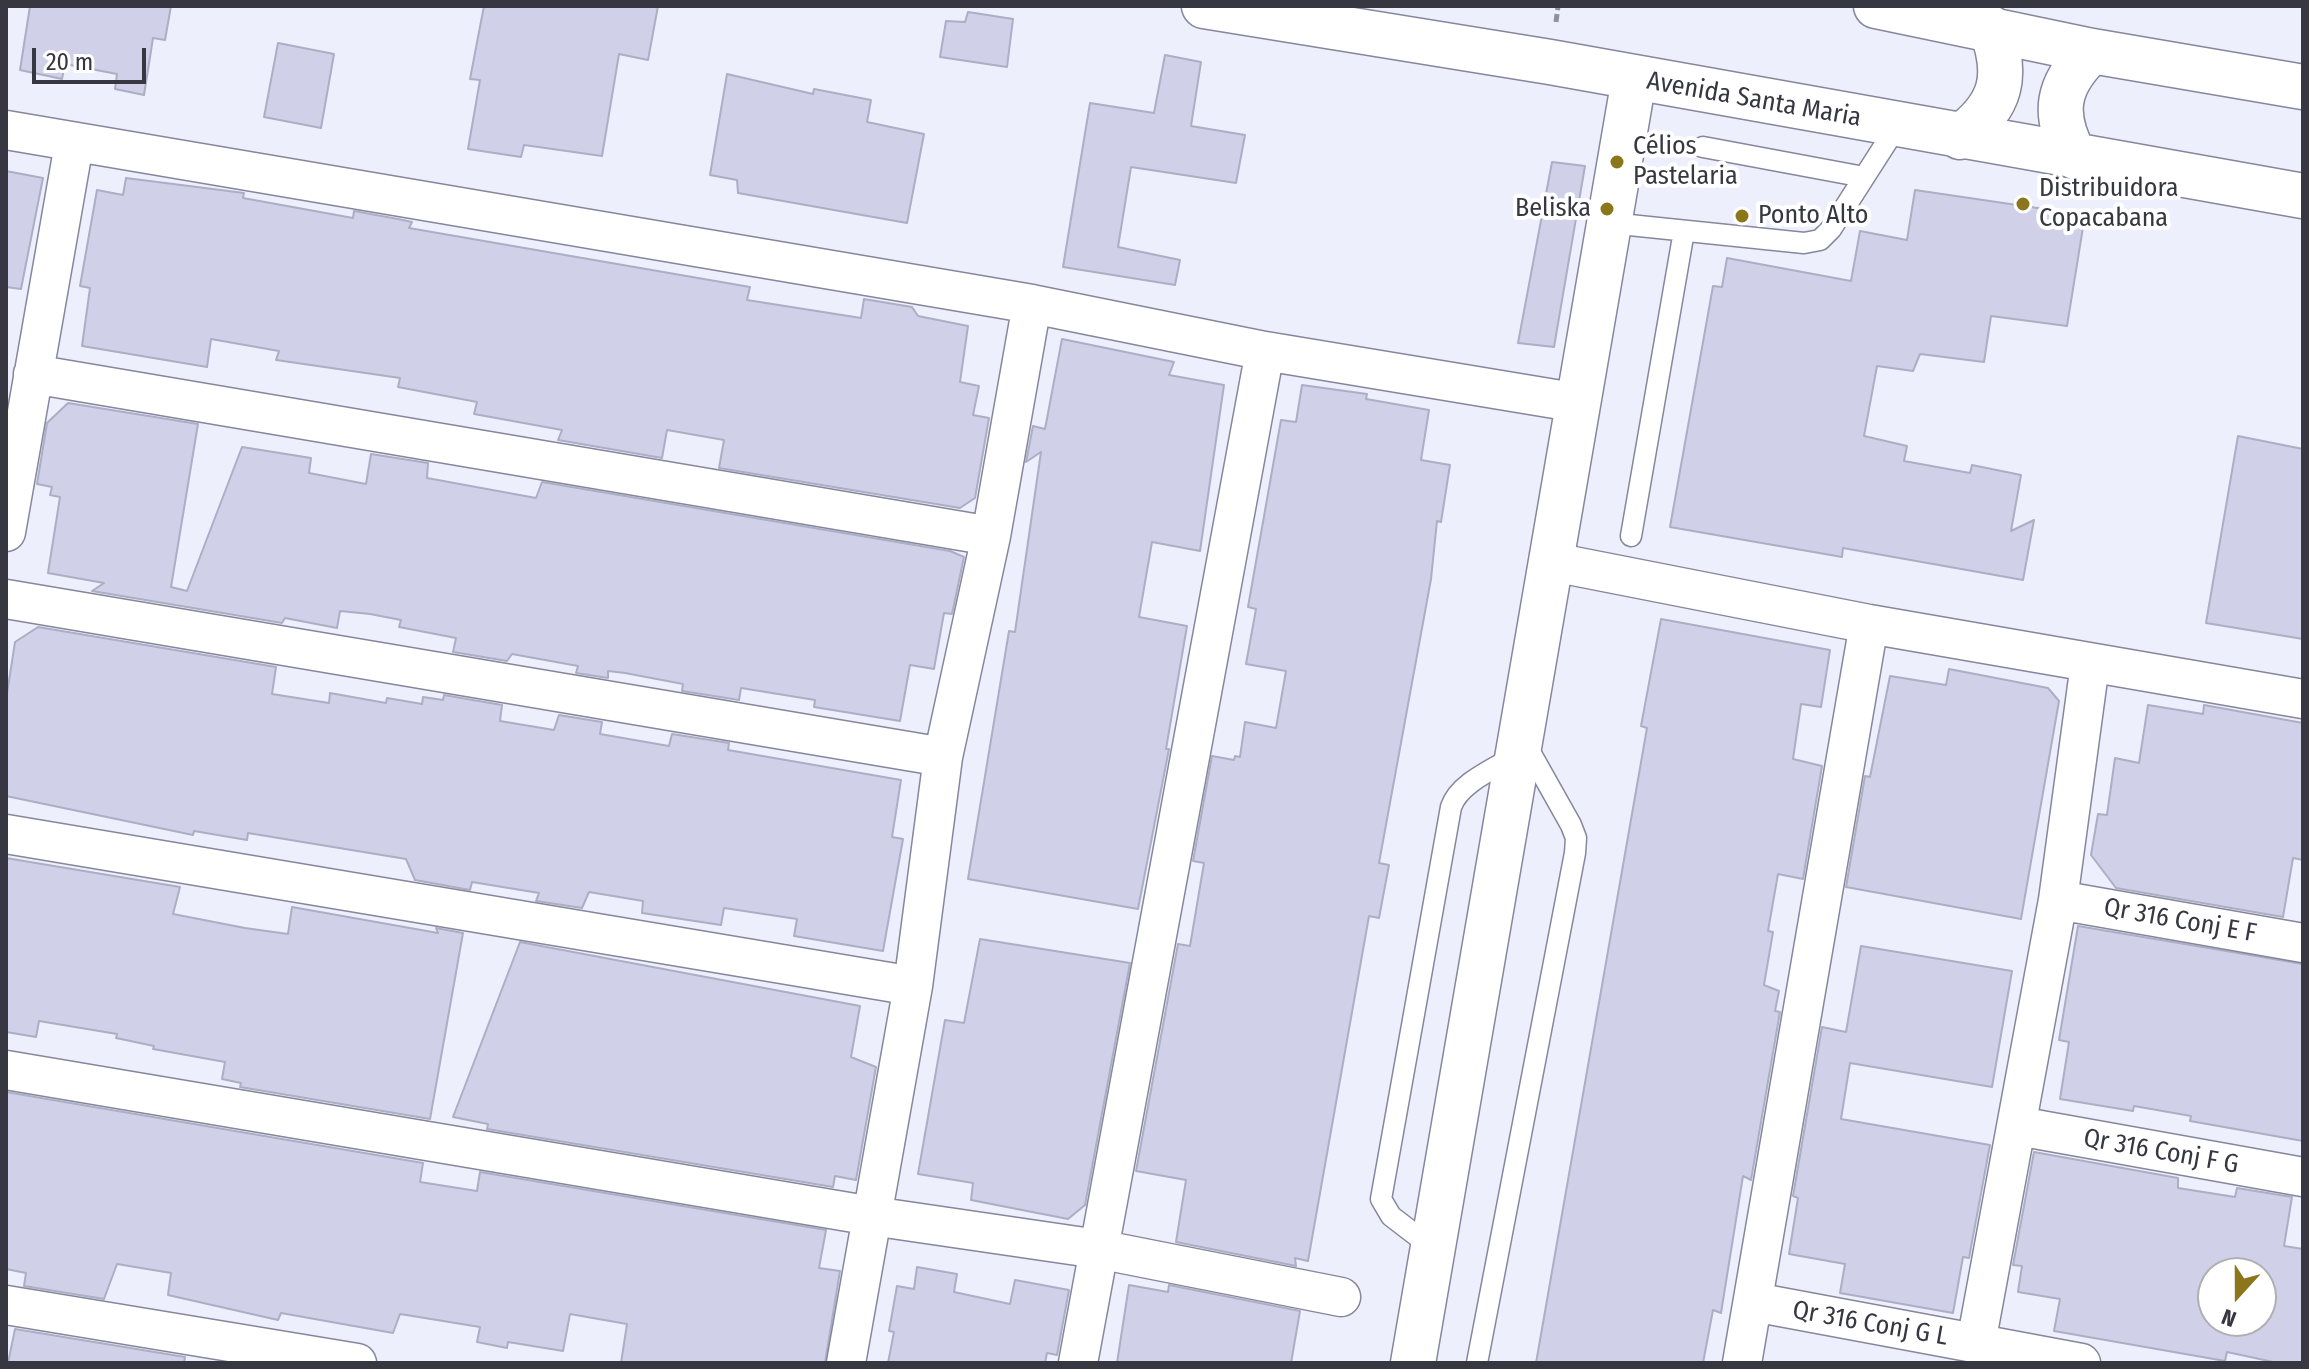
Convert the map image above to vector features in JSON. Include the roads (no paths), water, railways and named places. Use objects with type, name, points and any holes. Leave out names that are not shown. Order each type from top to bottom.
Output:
[{"type":"main road","name":"Avenida Santa Maria","points":[[1204,6],[1256,11],[2303,196]]},
{"type":"main road","points":[[1876,6],[2092,51],[2303,87]]},
{"type":"main road","points":[[1960,137],[1980,122],[1995,101],[2002,77],[2000,52],[1991,28]]},
{"type":"main road","points":[[2075,157],[2062,124],[2063,88],[2075,67],[2092,51]]},
{"type":"main road","points":[[1413,1363],[1634,79]]},
{"type":"street","points":[[6,130],[74,144],[1032,304],[1265,351],[1579,403]]},
{"type":"street","points":[[6,532],[74,144]]},
{"type":"street","points":[[846,1363],[913,986],[943,757],[991,536],[1032,304]]},
{"type":"street","points":[[1078,1363],[1265,351]]},
{"type":"street","points":[[33,374],[991,536]]},
{"type":"street","points":[[1553,562],[1869,624],[2303,699]]},
{"type":"street","points":[[6,599],[943,757]]},
{"type":"street","points":[[1742,1363],[1869,624]]},
{"type":"street","points":[[1976,1343],[2058,900],[2090,664]]},
{"type":"street","points":[[6,834],[913,986]]},
{"type":"street","name":"Qr 316 Conj E F","points":[[2058,900],[2303,943]]},
{"type":"street","points":[[6,1070],[872,1216],[1098,1249],[1341,1297]]},
{"type":"street","name":"Qr 316 Conj F G","points":[[2018,1126],[2303,1177]]},
{"type":"street","name":"Qr 316 Conj G L","points":[[1754,1302],[2081,1363]]},
{"type":"street","points":[[6,1305],[357,1363]]},
{"type":"lane","points":[[1610,223],[1804,243],[1820,240],[1831,229],[1897,126]]},
{"type":"lane","points":[[1703,147],[1864,177]]},
{"type":"lane","points":[[1631,536],[1684,231]]},
{"type":"lane","points":[[1434,1249],[1391,1216],[1381,1199],[1455,797],[1521,746],[1571,825],[1576,838],[1575,853],[1477,1363]]},
{"type":"place","name":"Célios Pastelaria","points":[[1617,162]]},
{"type":"place","name":"Distribuidora Copacabana","points":[[2023,204]]},
{"type":"place","name":"Beliska","points":[[1607,209]]},
{"type":"place","name":"Ponto Alto","points":[[1742,216]]}]
